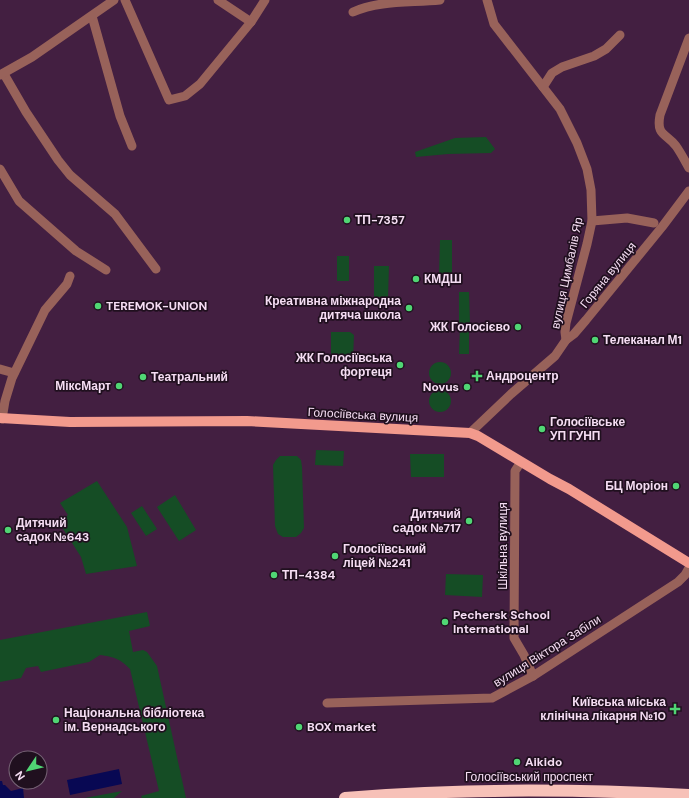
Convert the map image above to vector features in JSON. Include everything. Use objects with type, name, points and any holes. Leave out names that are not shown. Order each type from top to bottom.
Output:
[{"type":"highway","name":"Голосіївський проспект","points":[[345,798],[430,792],[499,790],[584,790],[689,795]]},
{"type":"main road","name":"Голосіївська вулиця","points":[[1,418],[70,422],[247,421],[470,434],[482,439],[569,489],[689,563]]},
{"type":"street","points":[[114,0],[32,57],[2,74],[58,160],[70,174],[115,214],[156,270]]},
{"type":"street","points":[[124,0],[170,100],[185,96],[200,84],[251,22],[265,0]]},
{"type":"street","points":[[218,0],[251,22]]},
{"type":"street","points":[[353,12],[376,4],[440,0]]},
{"type":"street","name":"вулиця Цимбалів Яр","points":[[487,0],[494,24],[560,109],[577,143],[591,190],[592,221],[564,332],[566,340]]},
{"type":"street","points":[[92,16],[120,116],[132,146]]},
{"type":"street","points":[[543,87],[552,73],[562,67],[594,56],[606,48],[620,35]]},
{"type":"street","points":[[689,38],[660,115],[658,125],[661,132],[675,145],[689,168]]},
{"type":"street","points":[[0,169],[19,201],[76,250],[106,270]]},
{"type":"street","name":"Горяна вулиця","points":[[470,434],[511,394],[555,356],[566,340],[574,334],[586,320],[658,232],[689,191]]},
{"type":"street","points":[[592,221],[627,218],[654,223]]},
{"type":"street","points":[[1,418],[14,373],[45,310],[67,284],[70,276]]},
{"type":"street","points":[[0,369],[14,373]]},
{"type":"street","name":"Шкільна вулиця","points":[[521,462],[515,470],[514,638],[524,655],[533,676]]},
{"type":"street","name":"вулиця Віктора Забіли","points":[[327,703],[492,698],[533,676],[678,582],[689,568]]},
{"type":"green space","points":[[486,137],[495,149],[491,153],[448,154],[416,157],[415,152],[455,138]]},
{"type":"green space","points":[[440,240],[452,240],[452,275],[439,275]]},
{"type":"green space","points":[[337,256],[349,256],[349,281],[337,281]]},
{"type":"green space","points":[[374,266],[389,266],[388,297],[374,297]]},
{"type":"green space","points":[[459,292],[469,292],[470,323],[459,323]]},
{"type":"green space","points":[[460,324],[469,324],[469,354],[459,354]]},
{"type":"green space","points":[[331,332],[350,332],[354,335],[353,359],[334,359],[331,355]]},
{"type":"green space","points":[[440,362],[448,365],[451,373],[448,381],[440,384],[432,381],[429,373],[432,365]]},
{"type":"green space","points":[[440,390],[448,393],[451,401],[448,409],[440,412],[432,409],[429,401],[432,393]]},
{"type":"green space","points":[[316,450],[344,451],[343,466],[315,465]]},
{"type":"green space","points":[[410,454],[444,454],[444,477],[411,477]]},
{"type":"green space","points":[[280,456],[297,456],[301,460],[304,528],[296,537],[283,537],[278,534],[275,526],[273,465]]},
{"type":"green space","points":[[97,481],[127,527],[137,566],[86,574],[81,557],[58,521],[68,515],[60,503]]},
{"type":"green space","points":[[175,495],[196,530],[179,541],[157,507]]},
{"type":"green space","points":[[142,506],[157,529],[146,536],[131,513]]},
{"type":"green space","points":[[446,574],[483,575],[482,597],[445,595]]},
{"type":"green space","points":[[147,612],[150,626],[129,631],[133,652],[143,650],[147,652],[157,666],[186,798],[142,798],[141,796],[159,791],[130,669],[123,662],[113,657],[100,655],[89,662],[41,672],[38,666],[26,668],[21,678],[0,682],[0,640]]},
{"type":"green space","points":[[122,791],[114,798],[85,798]]},
{"type":"shaded area","points":[[119,769],[122,784],[70,795],[67,780]]},
{"type":"shaded area","points":[[0,781],[2,781],[3,785],[8,788],[8,790],[23,790],[24,798],[0,798]]},
{"type":"place","name":"ТП-7357","points":[[347,220]]},
{"type":"place","name":"КМДШ","points":[[416,279]]},
{"type":"place","name":"TEREMOK-UNION","points":[[98,306]]},
{"type":"place","name":"Креативна міжнародна дитяча школа","points":[[409,308]]},
{"type":"place","name":"ЖК Голосієво","points":[[518,327]]},
{"type":"place","name":"Телеканал М1","points":[[595,340]]},
{"type":"place","name":"ЖК Голосіївська фортеця","points":[[400,365]]},
{"type":"place","name":"Андроцентр","points":[[477,376]]},
{"type":"place","name":"Театральний","points":[[143,377]]},
{"type":"place","name":"МіксМарт","points":[[119,386]]},
{"type":"place","name":"Novus","points":[[467,387]]},
{"type":"place","name":"Голосіївське УП ГУНП","points":[[542,429]]},
{"type":"place","name":"БЦ Моріон","points":[[676,486]]},
{"type":"place","name":"Дитячий садок №717","points":[[469,521]]},
{"type":"place","name":"Дитячий садок №643","points":[[8,530]]},
{"type":"place","name":"Голосіївський ліцей №241","points":[[335,556]]},
{"type":"place","name":"ТП-4384","points":[[274,575]]},
{"type":"place","name":"Pechersk School International","points":[[445,622]]},
{"type":"place","name":"Київська міська клінічна лікарня №10","points":[[675,709]]},
{"type":"place","name":"Національна бібліотека ім. Вернадського","points":[[56,720]]},
{"type":"place","name":"BOX market","points":[[299,727]]},
{"type":"place","name":"Aikido","points":[[517,762]]}]
